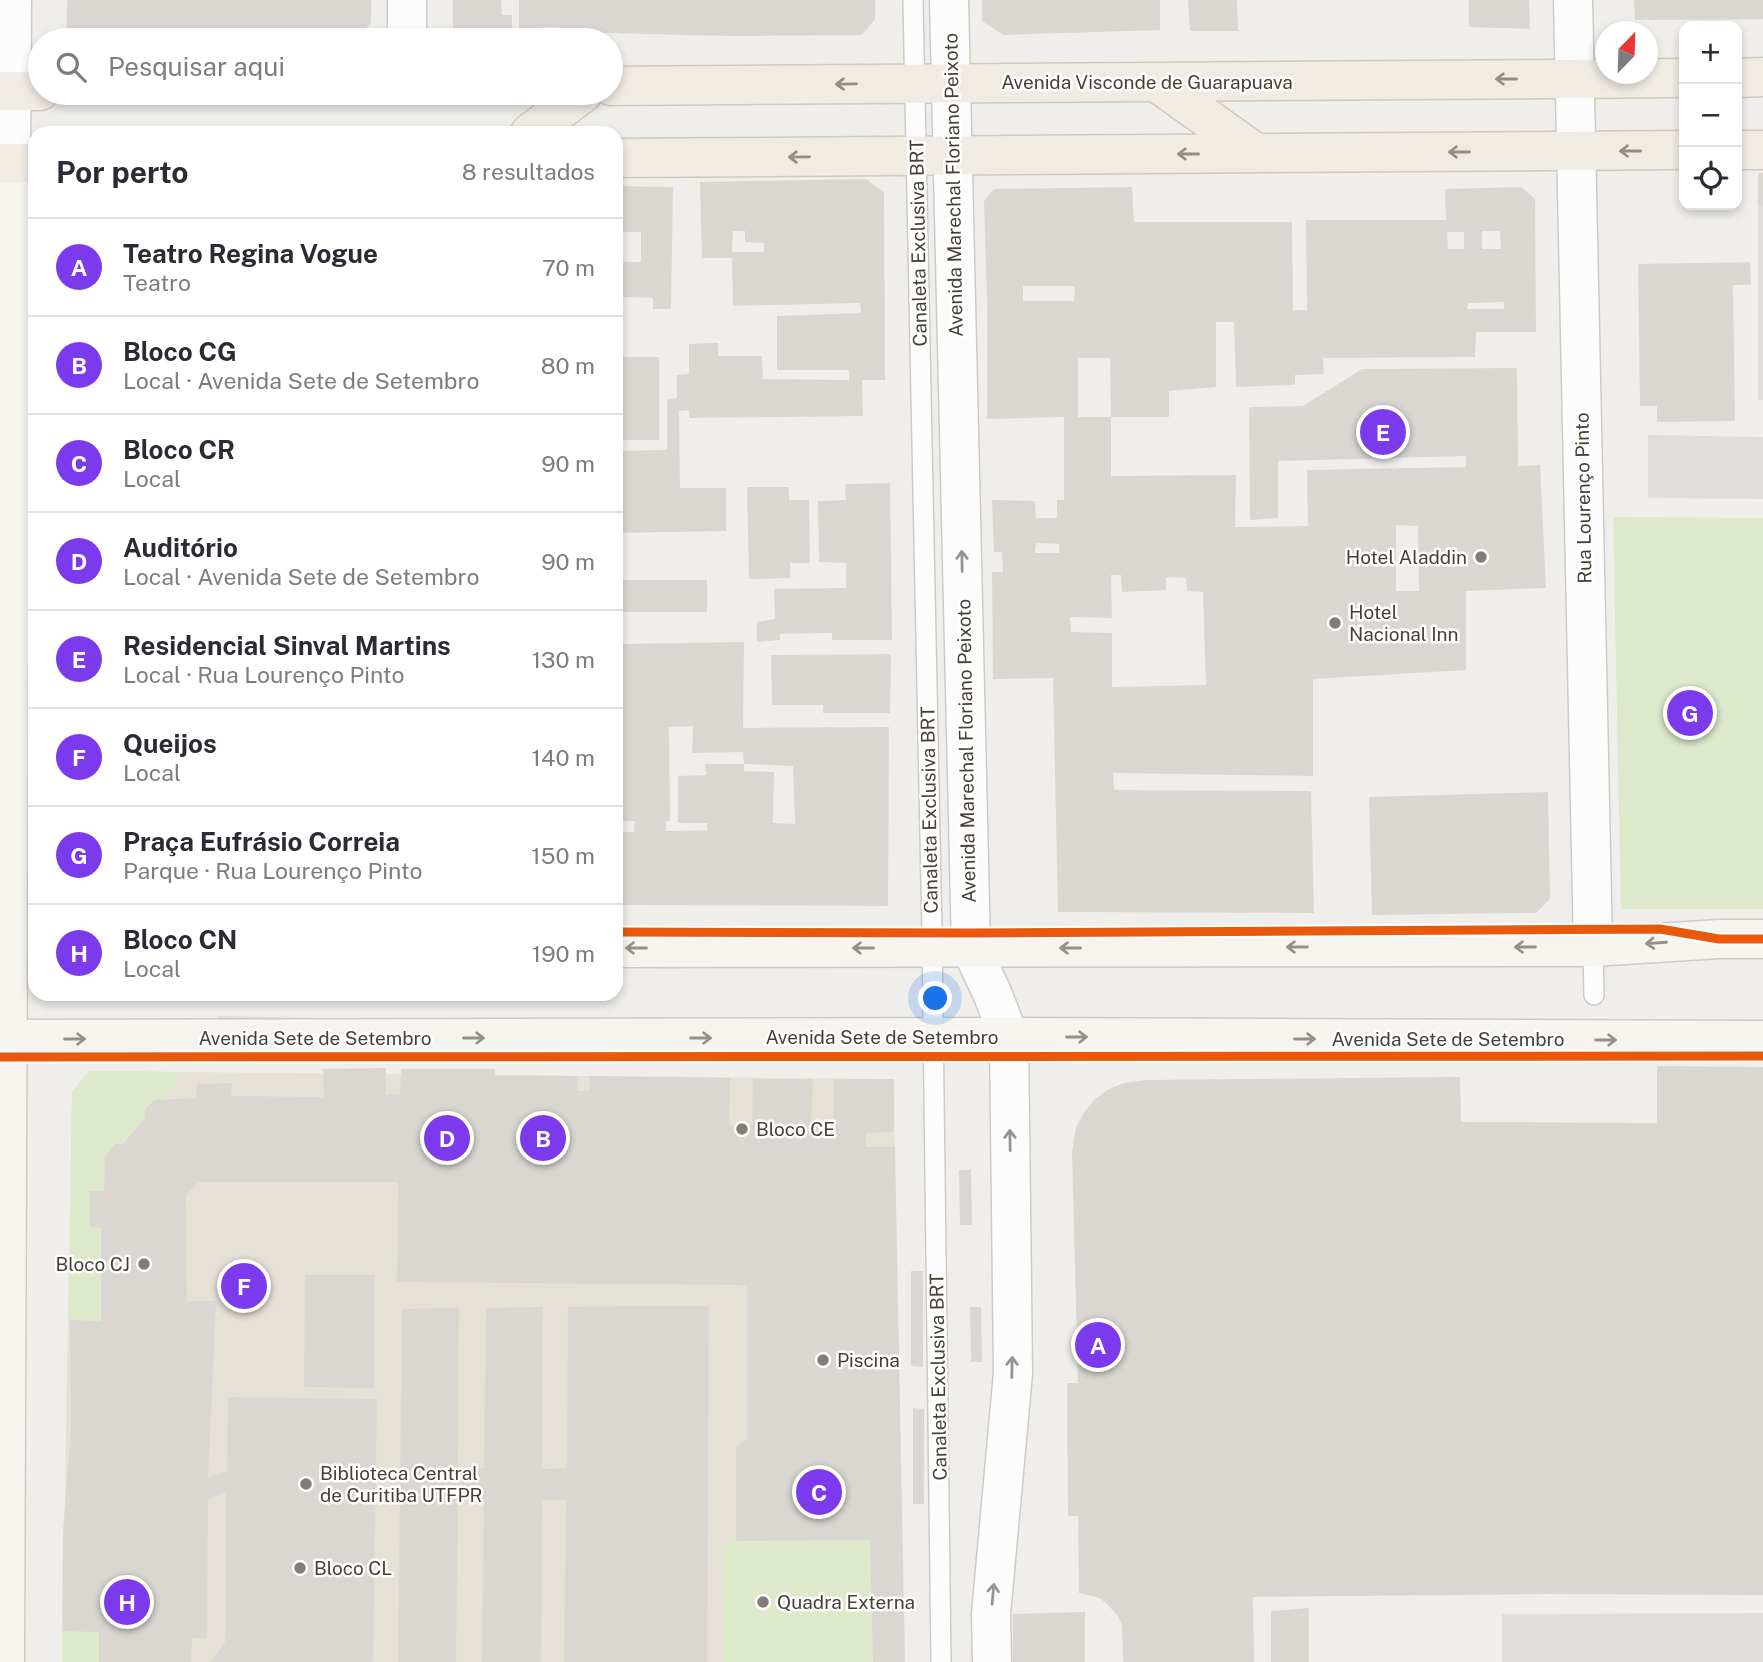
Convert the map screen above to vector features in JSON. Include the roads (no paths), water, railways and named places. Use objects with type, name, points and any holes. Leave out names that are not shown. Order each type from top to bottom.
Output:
[{"type":"main road","points":[[1742,78],[1763,77]]},
{"type":"main road","name":"Avenida Visconde de Guarapuava","points":[[623,86],[1679,78]]},
{"type":"main road","points":[[1156,82],[1256,153]]},
{"type":"main road","points":[[539,126],[567,105]]},
{"type":"main road","points":[[623,158],[1679,150]]},
{"type":"main road","points":[[1742,150],[1763,150]]},
{"type":"main road","points":[[5,1662],[3,990],[14,948],[15,163]]},
{"type":"main road","points":[[623,948],[1593,947],[1763,939]]},
{"type":"main road","name":"Avenida Sete de Setembro","points":[[3,1039],[1009,1037],[1763,1040]]},
{"type":"street","points":[[12,0],[17,91],[15,163]]},
{"type":"street","points":[[407,0],[407,28]]},
{"type":"street","name":"Avenida Marechal Floriano Peixoto","points":[[949,0],[933,83],[971,948],[1009,1037],[1013,1373],[991,1614],[992,1662]]},
{"type":"street","name":"Rua Lourenço Pinto","points":[[1573,0],[1593,947]]},
{"type":"lane","points":[[913,0],[933,83]]},
{"type":"lane","name":"Canaleta Exclusiva BRT","points":[[935,155],[932,1037],[941,1662]]},
{"type":"lane","name":"Rua Lourenço Pinto","points":[[1593,947],[1594,995]]},
{"type":"place","name":"Residencial Sinval Martins","points":[[1383,432]]},
{"type":"place","name":"Hotel Aladdin","points":[[1481,557]]},
{"type":"place","name":"Hotel Nacional Inn","points":[[1335,623]]},
{"type":"place","name":"Praça Eufrásio Correia","points":[[1690,713]]},
{"type":"place","name":"Bloco CE","points":[[742,1129]]},
{"type":"place","name":"Auditório","points":[[447,1138]]},
{"type":"place","name":"Bloco CG","points":[[543,1138]]},
{"type":"place","name":"Bloco CJ","points":[[144,1264]]},
{"type":"place","name":"Queijos","points":[[244,1286]]},
{"type":"place","name":"Teatro Regina Vogue","points":[[1098,1345]]},
{"type":"place","name":"Piscina","points":[[823,1360]]},
{"type":"place","name":"Biblioteca Central de Curitiba UTFPR","points":[[306,1484]]},
{"type":"place","name":"Bloco CR","points":[[819,1492]]},
{"type":"place","name":"Bloco CL","points":[[300,1568]]},
{"type":"place","name":"Bloco CN","points":[[127,1602]]},
{"type":"place","name":"Quadra Externa","points":[[763,1602]]}]
